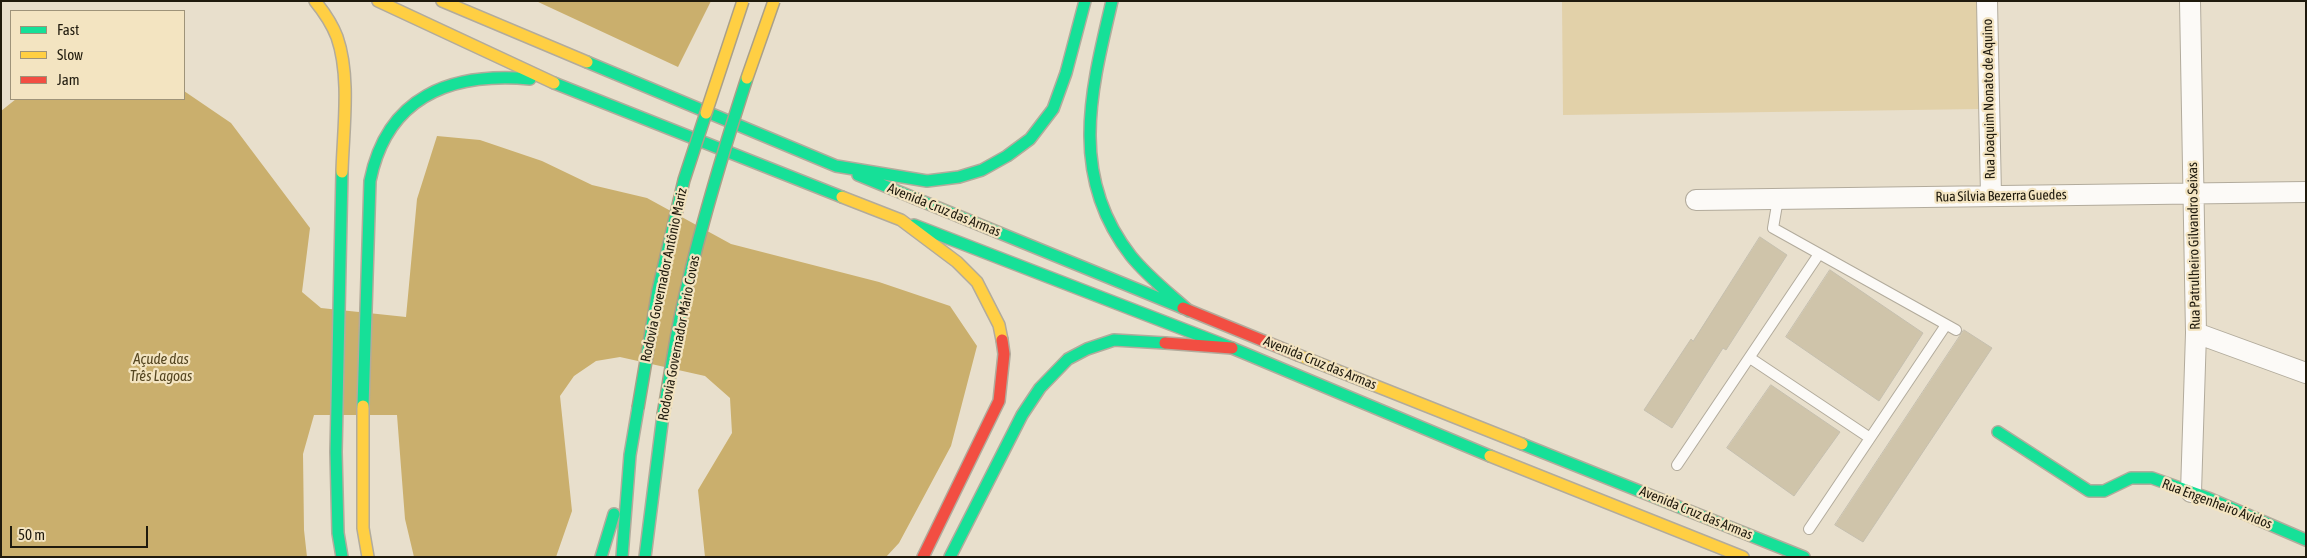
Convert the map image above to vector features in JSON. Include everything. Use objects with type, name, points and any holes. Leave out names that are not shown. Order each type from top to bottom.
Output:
[{"type":"main road","points":[[315,1],[331,21],[341,47],[344,81],[337,421],[338,534],[342,557]]},
{"type":"main road","points":[[378,1],[554,83],[901,220],[957,262],[978,282],[999,325],[1004,354],[999,401],[923,557]]},
{"type":"main road","points":[[442,1],[836,166],[927,181],[959,177],[982,170],[1007,156],[1030,139],[1053,109],[1066,73],[1085,1]]},
{"type":"main road","name":"Rodovia Governador Antônio Mariz","points":[[622,557],[630,455],[658,290],[684,180],[743,1]]},
{"type":"main road","name":"Rodovia Governador Mário Covas","points":[[648,528],[663,415],[684,300],[712,188],[774,1]]},
{"type":"main road","points":[[1112,1],[1090,106],[1090,150],[1098,194],[1117,237],[1140,267],[1189,311]]},
{"type":"main road","points":[[368,557],[363,528],[362,422],[370,181],[378,152],[392,128],[414,102],[444,84],[472,78],[503,75],[554,83]]},
{"type":"main road","name":"Avenida Cruz das Armas","points":[[836,166],[1189,311],[1804,557]]},
{"type":"main road","name":"Avenida Cruz das Armas","points":[[901,220],[1232,348],[1457,443],[1743,557]]},
{"type":"main road","points":[[950,557],[1022,415],[1040,388],[1068,359],[1087,349],[1114,340],[1232,348]]},
{"type":"main road","name":"Rua Engenheiro Ávidos","points":[[1998,432],[2089,491],[2105,492],[2126,479],[2138,477],[2162,482],[2191,492],[2306,540]]},
{"type":"main road","points":[[601,557],[630,455]]},
{"type":"main road","points":[[645,557],[648,528]]},
{"type":"main road","points":[[648,528],[655,557]]},
{"type":"street","name":"Rua Joaquim Nonato de Aquino","points":[[1987,1],[1990,196]]},
{"type":"street","name":"Rua Patrulheiro Gilvandro Seixas","points":[[2190,1],[2192,195],[2196,333],[2191,492]]},
{"type":"street","name":"Rua Sílvia Bezerra Guedes","points":[[1696,200],[2192,195],[2306,192]]},
{"type":"street","points":[[2196,333],[2306,372]]},
{"type":"lane","points":[[1778,199],[1773,228],[1951,328],[1870,438],[1809,529]]},
{"type":"lane","points":[[1677,465],[1819,254]]},
{"type":"lane","points":[[1750,358],[1870,438]]},
{"type":"shaded area","points":[[1562,1],[1979,1],[1980,109],[1563,115]]},
{"type":"water","points":[[536,1],[711,1],[678,67]]},
{"type":"water","name":"Açude das Três Lagoas","points":[[185,92],[231,123],[310,228],[302,292],[321,308],[406,317],[417,199],[437,136],[480,140],[542,161],[592,185],[647,198],[731,244],[879,282],[950,306],[977,346],[951,446],[899,543],[886,557],[705,557],[698,490],[732,433],[730,398],[705,376],[620,357],[596,361],[574,376],[560,396],[572,511],[556,557],[414,557],[405,519],[397,415],[314,415],[303,454],[304,530],[307,557],[1,557],[1,111],[15,100],[185,100]]},
{"type":"building","points":[[1760,237],[1787,255],[1726,350],[1723,348],[1672,428],[1644,410],[1691,339],[1693,341]]},
{"type":"building","points":[[1830,270],[1923,333],[1879,401],[1786,337]]},
{"type":"building","points":[[1964,330],[1992,348],[1863,542],[1835,525]]},
{"type":"building","points":[[1771,385],[1840,432],[1794,496],[1727,448]]},
{"type":"traffic: fast","points":[[587,62],[836,166],[927,181],[959,177],[982,170],[1007,156],[1030,139],[1053,109],[1066,73],[1085,1]]},
{"type":"traffic: fast","points":[[1112,1],[1097,67],[1092,100],[1090,132],[1092,164],[1098,195],[1111,226],[1131,256],[1152,278],[1189,311]]},
{"type":"traffic: fast","points":[[363,406],[370,181],[379,152],[391,128],[407,110],[427,96],[449,86],[474,80],[501,78],[530,79]]},
{"type":"traffic: fast","points":[[663,415],[678,326],[695,253],[747,78]]},
{"type":"traffic: fast","points":[[554,83],[842,197]]},
{"type":"traffic: fast","points":[[638,408],[658,290],[684,180],[706,113]]},
{"type":"traffic: fast","points":[[342,172],[336,452],[338,533],[342,557]]},
{"type":"traffic: fast","points":[[858,175],[1183,308]]},
{"type":"traffic: fast","points":[[914,225],[1232,348],[1490,456]]},
{"type":"traffic: fast","points":[[950,557],[1022,415],[1040,388],[1068,359],[1087,349],[1114,340],[1165,343]]},
{"type":"traffic: fast","points":[[622,557],[630,455],[638,408]]},
{"type":"traffic: fast","points":[[645,557],[663,415]]},
{"type":"traffic: fast","points":[[1998,432],[2089,491],[2104,491],[2131,478],[2152,478],[2208,498],[2306,540]]},
{"type":"traffic: fast","points":[[1522,444],[1804,557]]},
{"type":"traffic: fast","points":[[601,557],[614,514]]},
{"type":"traffic: slow","points":[[315,1],[333,27],[344,69],[345,104],[342,172]]},
{"type":"traffic: slow","points":[[378,1],[554,83]]},
{"type":"traffic: slow","points":[[442,1],[587,62]]},
{"type":"traffic: slow","points":[[706,113],[743,1]]},
{"type":"traffic: slow","points":[[747,78],[774,1]]},
{"type":"traffic: slow","points":[[842,197],[901,220],[957,262],[977,282],[999,325],[1002,340]]},
{"type":"traffic: slow","points":[[1298,355],[1522,444]]},
{"type":"traffic: slow","points":[[363,406],[363,528],[368,557]]},
{"type":"traffic: slow","points":[[1490,456],[1743,557]]},
{"type":"traffic: jam","points":[[1183,308],[1298,355]]},
{"type":"traffic: jam","points":[[923,557],[999,401],[1004,354],[1002,340]]},
{"type":"traffic: jam","points":[[1165,343],[1232,348]]}]
